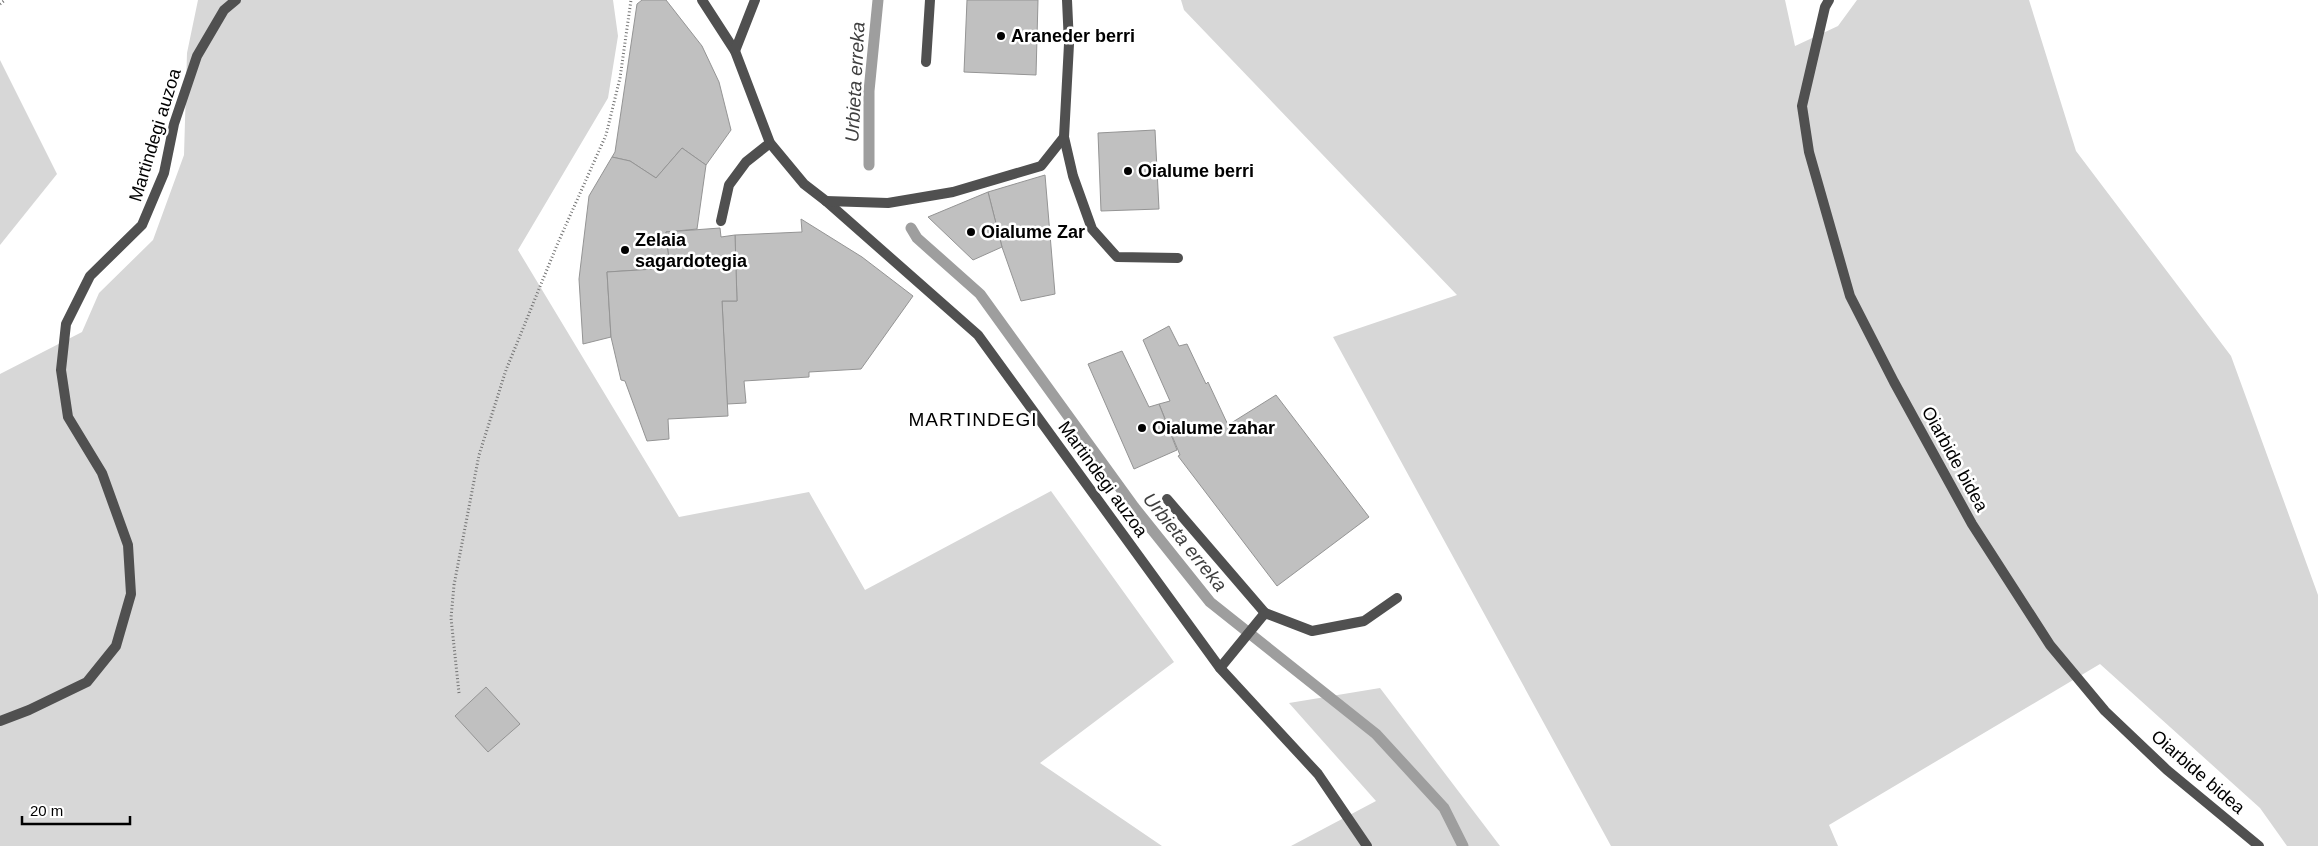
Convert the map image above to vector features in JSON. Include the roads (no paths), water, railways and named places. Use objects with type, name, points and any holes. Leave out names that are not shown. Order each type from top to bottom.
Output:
[{"type":"street","name":"Martindegi auzoa","points":[[0,721],[29,710],[87,682],[116,646],[131,594],[128,545],[102,473],[68,417],[61,370],[66,324],[90,276],[142,225],[164,173],[174,124],[197,56],[224,10],[236,0]]},
{"type":"street","name":"Martindegi auzoa","points":[[702,0],[735,51],[770,143],[804,184],[826,200],[978,335],[1220,668],[1318,774],[1367,846]]},
{"type":"street","points":[[735,51],[756,0]]},
{"type":"street","points":[[926,62],[930,0]]},
{"type":"street","points":[[1067,0],[1069,44],[1064,137],[1073,176],[1092,229],[1118,257],[1178,258]]},
{"type":"street","name":"Oiarbide bidea","points":[[1829,0],[1825,6],[1802,106],[1809,152],[1850,296],[1859,314],[1972,524],[2050,646],[2105,711],[2167,770],[2259,846]]},
{"type":"street","points":[[826,200],[888,203],[953,192],[1041,166],[1064,137]]},
{"type":"street","points":[[721,221],[729,185],[746,162],[770,143]]},
{"type":"street","points":[[1167,499],[1261,616],[1312,631],[1364,621],[1397,598]]},
{"type":"street","points":[[1220,668],[1238,649],[1261,616]]},
{"type":"waterway","name":"Urbieta erreka","points":[[869,165],[869,91],[878,0]]},
{"type":"waterway","name":"Urbieta erreka","points":[[911,228],[917,238],[980,294],[1134,507],[1210,602],[1376,734],[1444,808],[1463,846]]},
{"type":"place","name":"Araneder berri","points":[[1001,36]]},
{"type":"place","name":"Oialume berri","points":[[1128,171]]},
{"type":"place","name":"Oialume Zar","points":[[971,232]]},
{"type":"place","name":"Zelaia sagardotegia","points":[[625,250]]},
{"type":"place","name":"Oialume zahar","points":[[1142,428]]},
{"type":"district","name":"MARTINDEGI","points":[[973,419]]}]
